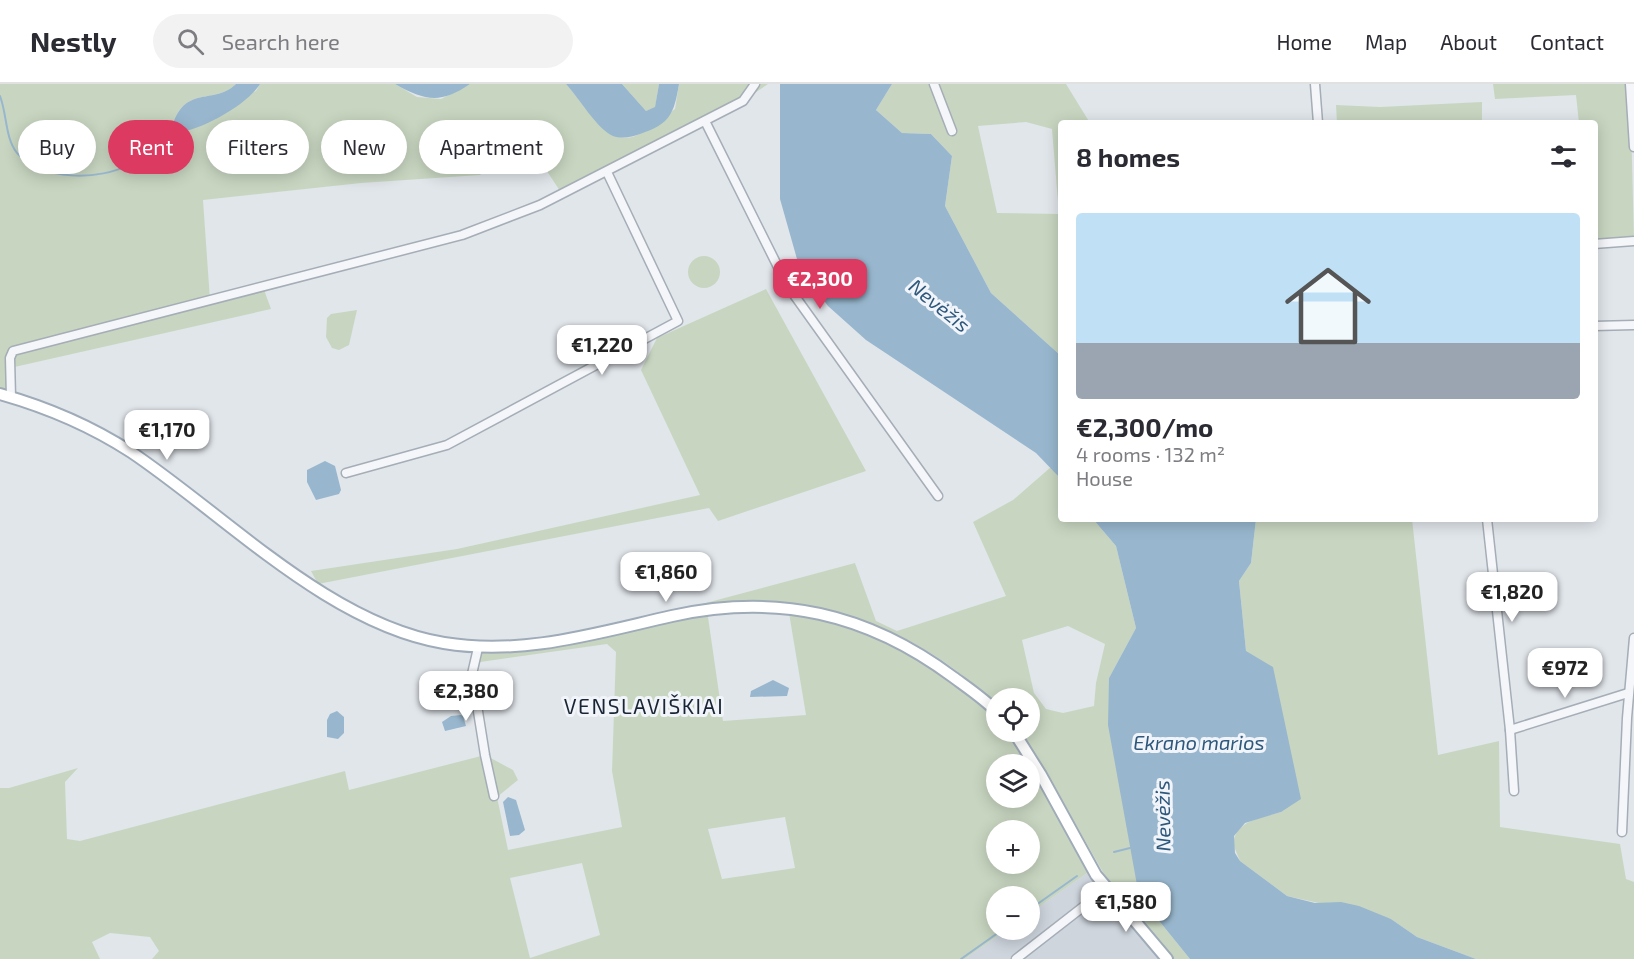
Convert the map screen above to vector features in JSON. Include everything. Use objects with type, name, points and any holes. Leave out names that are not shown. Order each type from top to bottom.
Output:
[{"type":"main road","points":[[5,396],[40,406],[80,423],[129,451],[306,581],[365,617],[388,628],[430,640],[478,648],[545,644],[598,634],[674,615],[722,608],[766,606],[807,609],[842,618],[905,646],[941,668],[986,703]]},
{"type":"main road","points":[[1020,742],[1106,889],[1167,959]]},
{"type":"street","points":[[5,396],[13,351],[462,235],[540,205],[607,172],[743,101],[755,84]]},
{"type":"street","points":[[934,84],[951,131]]},
{"type":"street","points":[[1315,84],[1318,120]]},
{"type":"street","points":[[1630,84],[1634,147]]},
{"type":"street","points":[[705,121],[787,285],[938,496]]},
{"type":"street","points":[[346,473],[447,445],[678,321],[607,172]]},
{"type":"street","points":[[1598,244],[1634,241]]},
{"type":"street","points":[[1598,326],[1634,325]]},
{"type":"street","points":[[1487,522],[1510,730],[1514,791]]},
{"type":"street","points":[[1622,832],[1628,693],[1634,638]]},
{"type":"street","points":[[478,648],[472,674],[494,796]]},
{"type":"street","points":[[1510,730],[1628,693]]},
{"type":"street","points":[[1016,959],[1106,889]]},
{"type":"shaded area","points":[[1090,871],[1112,903],[1162,959],[965,959],[992,940],[1040,940],[1040,906]]},
{"type":"green space","points":[[0,84],[236,84],[219,94],[201,97],[185,104],[175,120],[108,120],[108,174],[194,174],[194,120],[183,120],[256,91],[260,84],[395,84],[417,97],[441,99],[470,84],[566,84],[603,127],[613,134],[632,137],[675,109],[679,84],[768,84],[743,101],[562,194],[549,174],[564,174],[564,120],[419,120],[419,174],[481,174],[361,183],[203,200],[210,300],[263,287],[271,309],[10,368],[11,397],[0,394]]},
{"type":"green space","points":[[622,84],[659,84],[655,108],[646,111]]},
{"type":"green space","points":[[892,84],[1066,84],[1088,120],[1058,120],[1058,202],[1052,129],[1026,122],[978,126],[997,213],[1058,214],[1058,353],[991,293],[945,206],[952,156],[931,134],[902,133],[876,110]]},
{"type":"green space","points":[[1493,84],[1630,84],[1634,239],[1598,242],[1598,120],[1579,120],[1576,95],[1495,99]]},
{"type":"green space","points":[[1482,102],[1482,120],[1337,120],[1336,105],[1380,107]]},
{"type":"green space","points":[[704,256],[716,260],[720,272],[716,284],[704,288],[692,284],[688,272],[692,260]]},
{"type":"green space","points":[[766,289],[866,471],[718,521],[709,508],[318,584],[311,571],[457,549],[700,495],[641,370],[657,338]]},
{"type":"green space","points":[[357,310],[349,345],[339,350],[332,348],[326,337],[327,318],[331,314]]},
{"type":"green space","points":[[1051,467],[1058,476],[1058,522],[1096,522],[1116,546],[1136,628],[1109,678],[1139,896],[1190,959],[1174,959],[1108,881],[1040,763],[1040,754],[1034,754],[1026,742],[1040,742],[1040,701],[1046,709],[1063,713],[1094,706],[1096,683],[1105,644],[1068,626],[1022,640],[1033,688],[986,688],[986,696],[962,675],[927,651],[891,632],[854,618],[814,609],[774,605],[687,608],[855,563],[876,621],[897,631],[1006,596],[973,522],[1013,500]]},
{"type":"green space","points":[[1256,522],[1412,522],[1438,755],[1499,741],[1500,827],[1620,844],[1626,879],[1634,882],[1634,959],[1476,959],[1417,937],[1391,919],[1287,896],[1240,861],[1233,844],[1239,830],[1258,818],[1281,812],[1246,651],[1239,581],[1251,563]]},
{"type":"green space","points":[[788,607],[879,632],[986,704],[986,742],[1019,742],[1026,754],[986,754],[986,808],[1040,808],[1040,780],[1090,871],[1040,906],[1040,886],[986,886],[986,940],[992,940],[965,959],[152,959],[159,951],[150,937],[110,933],[92,942],[100,959],[0,959],[0,788],[9,788],[78,768],[65,782],[67,839],[80,841],[345,771],[349,790],[485,755],[513,770],[518,780],[497,797],[508,850],[622,827],[612,771],[616,652],[607,644],[473,663],[478,648],[514,647],[707,610],[723,721],[806,715]],"holes":[[[785,817],[795,868],[722,879],[708,829]],[[582,863],[600,935],[530,958],[510,878]]]},
{"type":"water","points":[[236,84],[260,84],[246,100],[214,120],[206,120],[206,124],[194,128],[194,120],[175,120],[185,104],[228,90]]},
{"type":"water","points":[[395,84],[470,84],[450,95],[433,98],[415,94]]},
{"type":"water","points":[[566,84],[622,84],[646,111],[655,107],[659,84],[679,84],[675,103],[664,122],[634,136],[623,137],[607,133]]},
{"type":"water","name":"Nevėžis","points":[[780,84],[892,84],[876,110],[902,133],[931,134],[952,156],[945,206],[991,293],[1058,353],[1058,476],[1036,453],[866,340],[828,306],[807,278],[797,259],[780,199]]},
{"type":"water","points":[[325,461],[335,466],[341,490],[339,494],[316,500],[307,482],[307,470]]},
{"type":"water","name":"Ekrano marios","points":[[1096,522],[1256,522],[1251,563],[1239,581],[1246,651],[1273,667],[1301,799],[1281,812],[1245,823],[1234,836],[1235,853],[1240,861],[1287,896],[1315,903],[1341,902],[1359,906],[1391,919],[1417,937],[1476,959],[1190,959],[1139,896],[1108,725],[1109,678],[1136,628],[1116,546]]},
{"type":"water","points":[[773,680],[789,688],[787,696],[750,697],[751,691]]},
{"type":"water","points":[[337,711],[344,717],[344,733],[338,739],[327,737],[327,720],[330,714]]},
{"type":"water","points":[[461,715],[466,726],[445,731],[442,722],[451,716]]},
{"type":"water","points":[[508,797],[516,800],[525,830],[519,835],[510,836],[503,802]]},
{"type":"waterway","points":[[0,96],[10,140],[17,153],[27,162],[40,169],[71,175],[108,172]]},
{"type":"waterway","points":[[1114,852],[1130,848]]},
{"type":"waterway","points":[[1040,902],[1077,876]]},
{"type":"waterway","points":[[961,959],[988,940]]},
{"type":"district","name":"VENSLAVIŠKIAI","points":[[644,705]]}]
